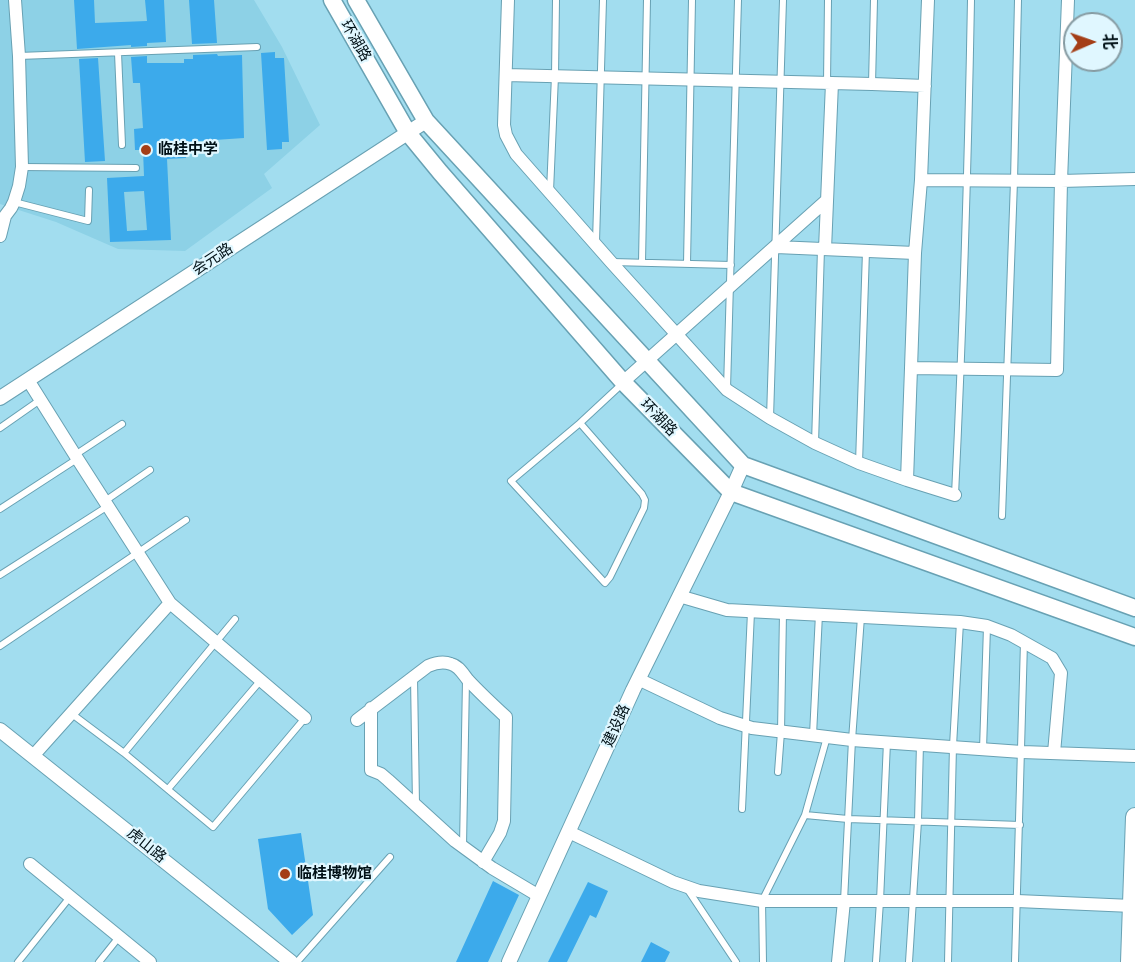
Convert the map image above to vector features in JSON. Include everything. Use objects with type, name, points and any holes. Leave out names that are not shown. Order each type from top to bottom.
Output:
[{"type":"main road","name":"环湖路","points":[[332,0],[408,133],[623,382],[731,492],[1135,637]]},
{"type":"main road","name":"环湖路","points":[[356,0],[426,122],[743,465],[1135,608]]},
{"type":"main road","points":[[1130,962],[1135,817]]},
{"type":"street","points":[[0,236],[2,215],[11,208],[14,202],[22,167],[15,0]]},
{"type":"street","points":[[508,0],[504,125],[506,135],[516,154],[611,262],[727,390],[815,443],[859,463],[955,495]]},
{"type":"street","points":[[907,480],[915,253],[921,180],[928,0]]},
{"type":"street","points":[[911,368],[1057,370],[1068,0]]},
{"type":"street","points":[[506,75],[925,86]]},
{"type":"street","points":[[823,249],[827,200],[829,83]]},
{"type":"street","name":"会元路","points":[[0,398],[426,122]]},
{"type":"street","points":[[921,180],[1062,182],[1135,179]]},
{"type":"street","points":[[623,382],[827,200]]},
{"type":"street","points":[[776,247],[915,253]]},
{"type":"street","points":[[28,380],[170,603],[305,718]]},
{"type":"street","name":"建设路","points":[[509,962],[638,679],[743,465]]},
{"type":"street","points":[[679,596],[727,610],[960,622],[987,626],[1024,641],[1052,658],[1061,673],[1054,753]]},
{"type":"street","points":[[33,756],[170,603]]},
{"type":"street","points":[[357,720],[428,666],[444,662],[454,665],[506,717],[504,821],[500,833],[483,862]]},
{"type":"street","points":[[638,679],[720,718],[747,727],[852,740],[1022,752],[1135,756]]},
{"type":"street","points":[[371,708],[371,770],[381,774],[463,847],[539,896]]},
{"type":"street","name":"虎山路","points":[[0,730],[283,959]]},
{"type":"street","points":[[569,832],[686,887],[762,901],[950,900],[1132,906]]},
{"type":"street","points":[[30,864],[150,962]]},
{"type":"street","points":[[838,962],[844,901]]},
{"type":"lane","points":[[550,193],[556,0]]},
{"type":"lane","points":[[596,245],[603,0]]},
{"type":"lane","points":[[642,262],[647,0]]},
{"type":"lane","points":[[687,264],[692,0]]},
{"type":"lane","points":[[727,390],[738,0]]},
{"type":"lane","points":[[771,418],[783,0]]},
{"type":"lane","points":[[828,0],[829,83]]},
{"type":"lane","points":[[872,84],[874,0]]},
{"type":"lane","points":[[955,495],[968,181],[971,0]]},
{"type":"lane","points":[[1002,516],[1018,0]]},
{"type":"lane","points":[[19,56],[257,48]]},
{"type":"lane","points":[[118,53],[122,145]]},
{"type":"lane","points":[[22,167],[136,168]]},
{"type":"lane","points":[[14,202],[88,221],[88,190]]},
{"type":"lane","points":[[815,443],[823,249]]},
{"type":"lane","points":[[859,463],[866,251]]},
{"type":"lane","points":[[611,262],[731,266]]},
{"type":"lane","points":[[580,423],[645,500],[644,508],[605,583],[511,481],[580,423],[623,382]]},
{"type":"lane","points":[[0,428],[40,400]]},
{"type":"lane","points":[[0,508],[122,424]]},
{"type":"lane","points":[[0,575],[106,504],[150,470]]},
{"type":"lane","points":[[0,646],[186,520]]},
{"type":"lane","points":[[742,809],[751,611]]},
{"type":"lane","points":[[778,772],[783,612]]},
{"type":"lane","points":[[813,736],[819,614]]},
{"type":"lane","points":[[844,901],[861,616]]},
{"type":"lane","points":[[124,753],[236,619]]},
{"type":"lane","points":[[948,962],[950,823],[960,622]]},
{"type":"lane","points":[[983,749],[987,626]]},
{"type":"lane","points":[[1015,962],[1024,641]]},
{"type":"lane","points":[[414,677],[416,806]]},
{"type":"lane","points":[[463,847],[466,678]]},
{"type":"lane","points":[[168,789],[261,680]]},
{"type":"lane","points":[[71,713],[124,753],[213,827],[305,718]]},
{"type":"lane","points":[[763,962],[762,901],[805,815],[827,737]]},
{"type":"lane","points":[[876,962],[886,742]]},
{"type":"lane","points":[[909,962],[918,821],[920,744]]},
{"type":"lane","points":[[805,815],[884,821],[1020,825]]},
{"type":"lane","points":[[297,962],[390,857]]},
{"type":"lane","points":[[686,887],[736,962]]},
{"type":"lane","points":[[18,962],[70,897]]},
{"type":"lane","points":[[99,962],[119,937]]},
{"type":"shaded area","name":"临桂中学","points":[[0,0],[254,0],[282,47],[320,125],[264,174],[272,188],[185,251],[118,249],[56,222],[0,204]]},
{"type":"building","points":[[74,0],[94,0],[95,23],[147,21],[145,0],[164,0],[166,42],[147,43],[147,46],[77,49]]},
{"type":"building","points":[[189,0],[214,0],[217,43],[192,44]]},
{"type":"building","points":[[275,52],[275,58],[284,58],[289,142],[282,142],[282,149],[267,150],[261,53]]},
{"type":"building","points":[[193,55],[242,55],[244,138],[185,142],[186,158],[167,159],[171,240],[110,242],[107,178],[144,176],[143,150],[135,150],[134,129],[143,128],[140,83],[133,83],[131,57],[147,56],[147,63],[184,63],[184,59],[193,59]],"holes":[[[144,191],[147,230],[127,231],[124,192]]]},
{"type":"building","points":[[98,58],[105,161],[85,162],[79,59]]},
{"type":"building","name":"临桂博物馆","points":[[301,833],[313,915],[292,935],[268,909],[258,839]]},
{"type":"building","points":[[493,881],[519,895],[488,962],[456,962]]},
{"type":"building","points":[[588,882],[608,891],[596,918],[590,915],[567,962],[548,962]]},
{"type":"building","points":[[651,942],[670,952],[665,962],[641,962]]},
{"type":"place","name":"临桂中学","points":[[146,150]]},
{"type":"place","name":"临桂博物馆","points":[[285,874]]}]
